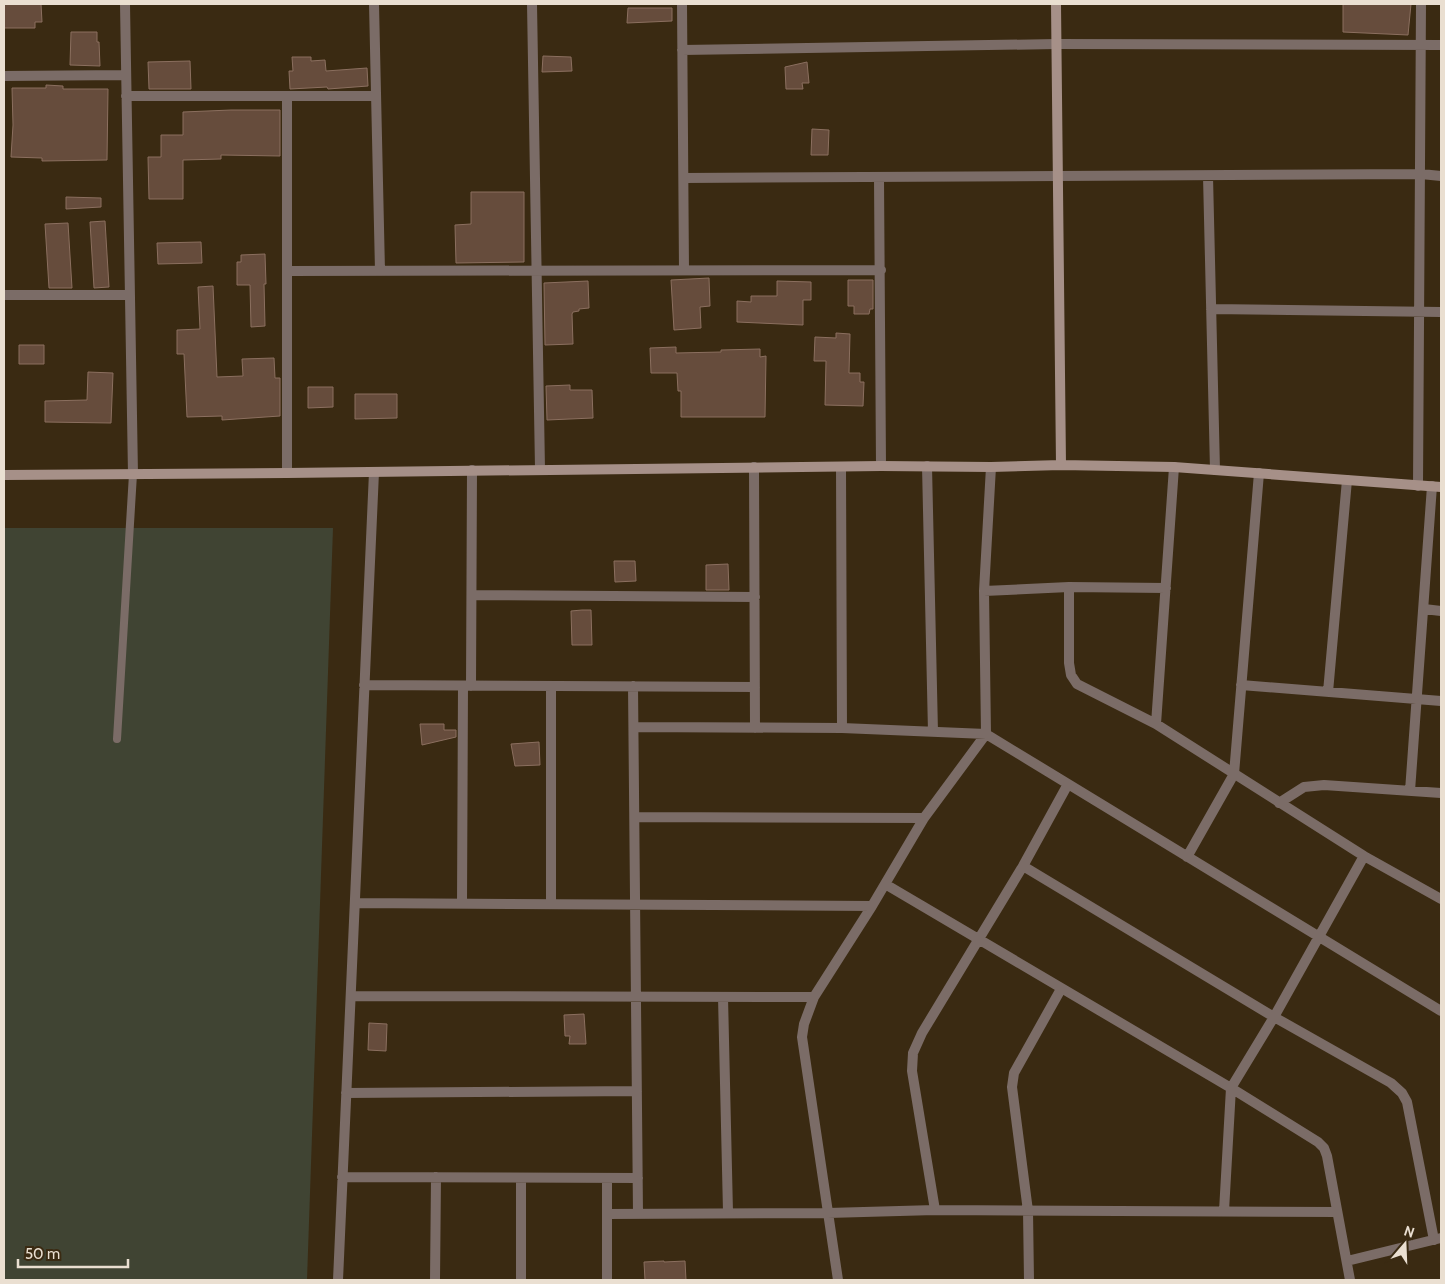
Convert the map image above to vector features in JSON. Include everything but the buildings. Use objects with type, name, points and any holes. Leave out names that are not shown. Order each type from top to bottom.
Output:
[{"type":"main road","points":[[1056,4],[1061,465]]},
{"type":"main road","points":[[4,474],[1061,465],[1174,467],[1437,487]]},
{"type":"street","points":[[125,4],[133,474]]},
{"type":"street","points":[[374,4],[380,271]]},
{"type":"street","points":[[532,4],[540,469]]},
{"type":"street","points":[[682,4],[684,270]]},
{"type":"street","points":[[1418,486],[1421,4]]},
{"type":"street","points":[[682,50],[1056,44],[1441,44]]},
{"type":"street","points":[[4,76],[126,75]]},
{"type":"street","points":[[126,96],[375,96]]},
{"type":"street","points":[[287,96],[288,473]]},
{"type":"street","points":[[684,178],[1421,174],[1441,176]]},
{"type":"street","points":[[1208,176],[1214,470]]},
{"type":"street","points":[[879,178],[881,466]]},
{"type":"street","points":[[287,271],[881,270]]},
{"type":"street","points":[[4,295],[130,295]]},
{"type":"street","points":[[1210,309],[1420,310],[1441,312]]},
{"type":"street","points":[[927,466],[932,732]]},
{"type":"street","points":[[754,467],[755,728]]},
{"type":"street","points":[[841,467],[842,728]]},
{"type":"street","points":[[838,1280],[802,1037],[804,1024],[814,998],[872,906],[924,818],[986,734],[984,591],[991,467]]},
{"type":"street","points":[[1156,724],[1174,467]]},
{"type":"street","points":[[462,904],[467,686],[472,595],[472,470]]},
{"type":"street","points":[[338,1280],[374,472]]},
{"type":"street","points":[[1186,857],[1234,774],[1259,473]]},
{"type":"street","points":[[1328,692],[1347,480]]},
{"type":"street","points":[[1410,791],[1424,609],[1437,487]]},
{"type":"street","points":[[984,591],[1069,587],[1166,588]]},
{"type":"street","points":[[1069,587],[1069,663],[1070,674],[1077,684],[1156,724],[1364,856],[1441,899]]},
{"type":"street","points":[[472,595],[755,596]]},
{"type":"street","points":[[1424,609],[1441,611]]},
{"type":"street","points":[[364,685],[755,687]]},
{"type":"street","points":[[1241,685],[1441,701]]},
{"type":"street","points":[[551,686],[551,904]]},
{"type":"street","points":[[634,686],[638,1213]]},
{"type":"street","points":[[634,727],[842,728],[986,734],[1441,1012]]},
{"type":"street","points":[[935,1210],[912,1071],[913,1053],[922,1033],[1023,866],[1068,784]]},
{"type":"street","points":[[1279,803],[1304,787],[1324,785],[1441,793]]},
{"type":"street","points":[[635,817],[924,818]]},
{"type":"street","points":[[1224,1211],[1231,1088],[1320,938],[1364,856]]},
{"type":"street","points":[[1023,866],[1274,1017],[1391,1083],[1402,1092],[1407,1102],[1437,1239],[1347,1261]]},
{"type":"street","points":[[885,884],[1231,1088],[1318,1142],[1324,1148],[1327,1156],[1350,1280]]},
{"type":"street","points":[[354,903],[872,906]]},
{"type":"street","points":[[1029,1280],[1028,1211],[1012,1087],[1014,1073],[1061,989]]},
{"type":"street","points":[[351,996],[814,998]]},
{"type":"street","points":[[723,997],[728,1212]]},
{"type":"street","points":[[346,1093],[637,1091]]},
{"type":"street","points":[[342,1177],[638,1178]]},
{"type":"street","points":[[435,1280],[436,1177]]},
{"type":"street","points":[[521,1178],[521,1280]]},
{"type":"street","points":[[607,1280],[608,1178]]},
{"type":"street","points":[[607,1214],[828,1213],[935,1210],[1337,1212]]},
{"type":"lane","points":[[117,739],[133,474]]},
{"type":"green space","points":[[4,528],[333,528],[307,1280],[4,1280]]}]
